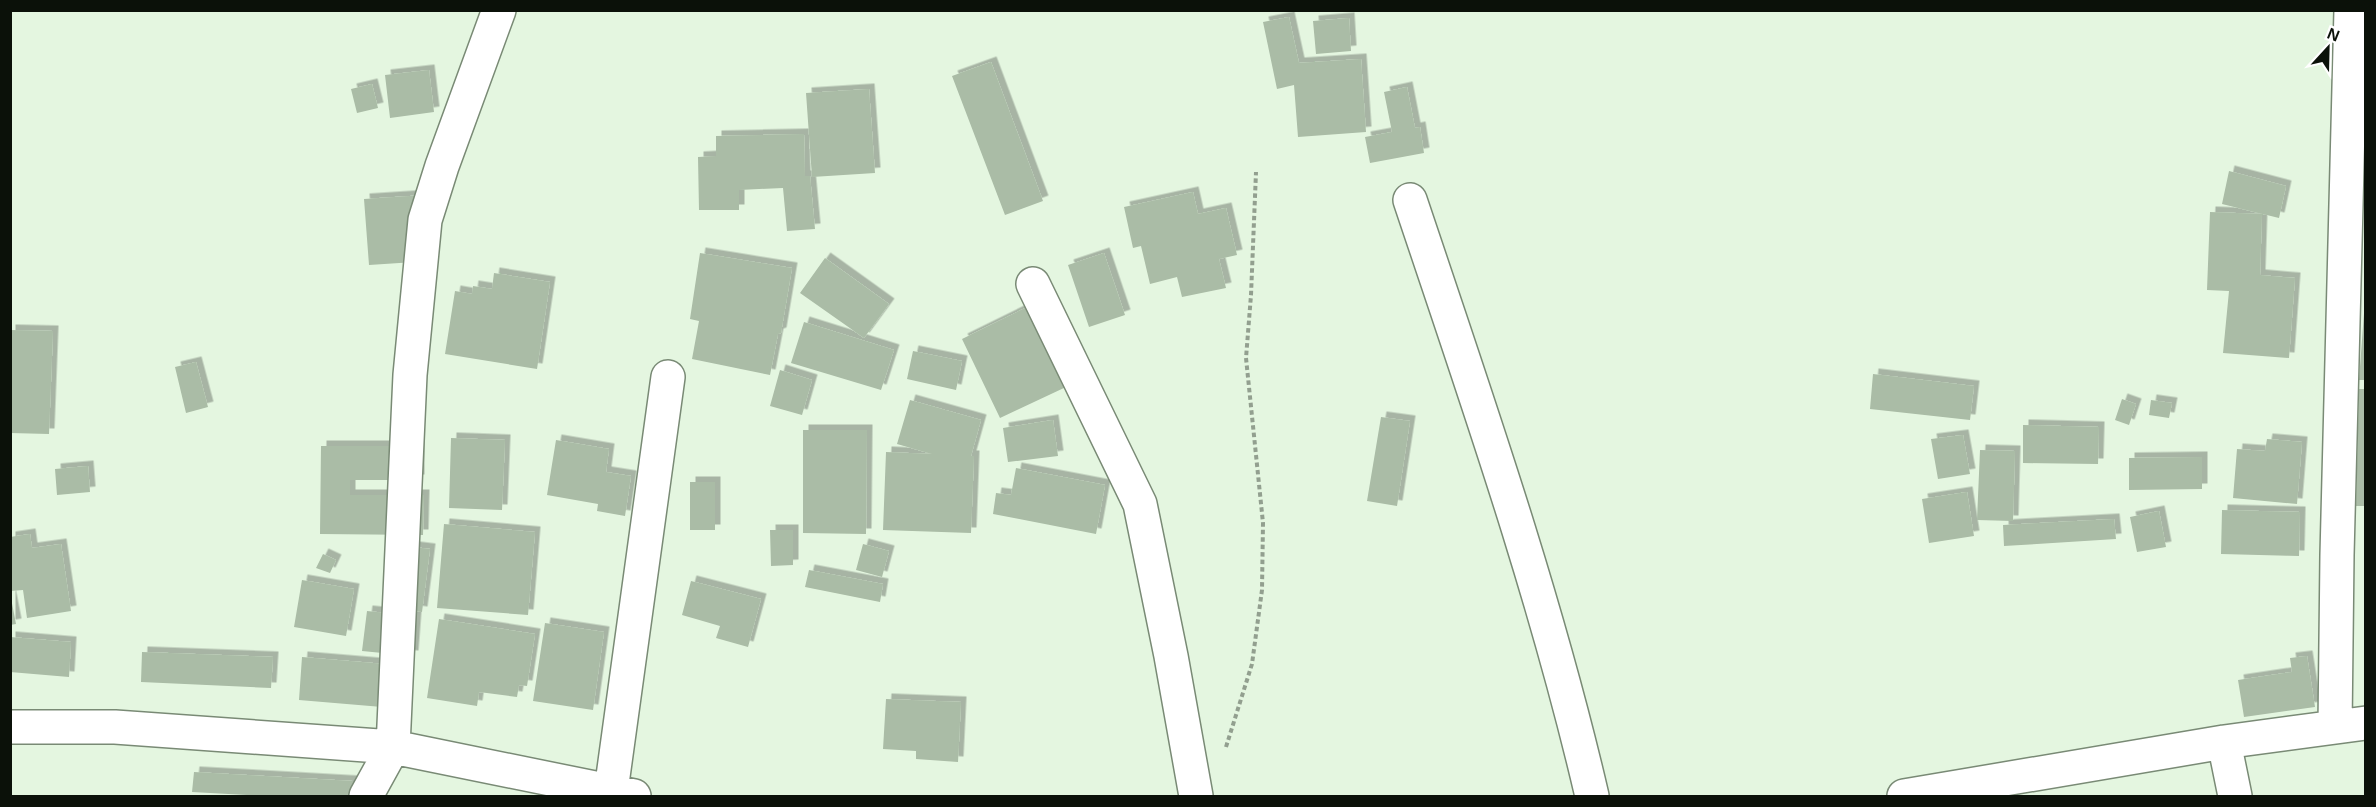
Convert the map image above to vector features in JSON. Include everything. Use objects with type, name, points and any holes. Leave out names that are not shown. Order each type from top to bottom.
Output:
[{"type":"street","points":[[366,796],[393,747],[410,375],[425,220],[442,166],[499,10]]},
{"type":"street","points":[[1904,796],[2224,742],[2350,725],[2337,555],[2351,10]]},
{"type":"street","points":[[1410,200],[1503,474],[1578,735],[1592,796]]},
{"type":"street","points":[[1033,284],[1140,504],[1171,656],[1196,796]]},
{"type":"street","points":[[10,727],[115,727],[393,747],[623,794],[668,377]]},
{"type":"street","points":[[2224,742],[2235,796]]},
{"type":"path","points":[[1225,752],[1252,664],[1262,590],[1263,523],[1246,358],[1256,172]]},
{"type":"building","points":[[1289,17],[1299,63],[1361,59],[1366,132],[1298,137],[1294,85],[1277,89],[1263,22]]},
{"type":"building","points":[[1349,18],[1351,51],[1316,54],[1313,21]]},
{"type":"building","points":[[991,62],[1043,201],[1005,215],[952,76]]},
{"type":"building","points":[[429,70],[434,112],[390,118],[385,75]]},
{"type":"building","points":[[372,84],[378,108],[357,113],[351,89]]},
{"type":"building","points":[[1407,87],[1415,128],[1420,127],[1424,153],[1370,163],[1365,137],[1392,132],[1384,92]]},
{"type":"building","points":[[869,89],[875,173],[812,177],[806,93]]},
{"type":"building","points":[[804,134],[805,176],[810,176],[815,229],[787,231],[783,188],[739,190],[739,210],[699,210],[698,157],[716,156],[716,136]]},
{"type":"building","points":[[2229,171],[2286,186],[2279,218],[2222,204]]},
{"type":"building","points":[[1193,192],[1198,214],[1226,208],[1237,255],[1219,259],[1226,288],[1182,297],[1177,277],[1150,284],[1141,246],[1133,248],[1124,207]]},
{"type":"building","points":[[425,195],[430,261],[369,265],[364,199]]},
{"type":"building","points":[[2210,212],[2262,214],[2260,275],[2295,278],[2289,358],[2223,353],[2229,291],[2207,290]]},
{"type":"building","points":[[700,253],[792,268],[781,333],[778,334],[770,375],[692,359],[699,321],[690,319]]},
{"type":"building","points":[[1104,253],[1125,315],[1089,327],[1068,265]]},
{"type":"building","points":[[825,258],[889,304],[864,338],[800,293]]},
{"type":"building","points":[[494,273],[550,282],[537,369],[445,354],[455,291],[472,294],[473,286],[492,289]]},
{"type":"building","points":[[1027,307],[1066,387],[1000,418],[962,339]]},
{"type":"building","points":[[2364,313],[2366,313],[2366,380],[2359,380]]},
{"type":"building","points":[[804,322],[894,350],[881,390],[791,363]]},
{"type":"building","points":[[10,330],[53,331],[49,434],[10,433]]},
{"type":"building","points":[[913,351],[962,361],[956,390],[907,379]]},
{"type":"building","points":[[196,362],[208,407],[186,413],[175,367]]},
{"type":"building","points":[[780,370],[812,380],[802,415],[770,406]]},
{"type":"building","points":[[1873,374],[1974,386],[1970,420],[1870,409]]},
{"type":"building","points":[[2359,389],[2366,389],[2366,506],[2356,506]]},
{"type":"building","points":[[2122,399],[2136,404],[2129,425],[2115,420]]},
{"type":"building","points":[[910,400],[981,420],[971,456],[974,456],[971,533],[883,530],[886,452],[932,454],[897,444]]},
{"type":"building","points":[[2151,400],[2172,403],[2169,418],[2149,415]]},
{"type":"building","points":[[1381,417],[1410,421],[1397,506],[1367,501]]},
{"type":"building","points":[[1053,420],[1058,456],[1008,462],[1003,428]]},
{"type":"building","points":[[2023,425],[2099,427],[2098,464],[2023,463]]},
{"type":"building","points":[[803,430],[867,430],[866,534],[803,533]]},
{"type":"building","points":[[1963,435],[1970,474],[1938,479],[1931,439]]},
{"type":"building","points":[[451,438],[505,440],[502,510],[449,508]]},
{"type":"building","points":[[2267,439],[2302,442],[2297,504],[2233,498],[2237,449],[2265,451]]},
{"type":"building","points":[[556,440],[609,449],[606,472],[631,476],[625,516],[597,511],[598,504],[547,495]]},
{"type":"building","points":[[321,446],[419,446],[419,480],[350,480],[350,495],[424,495],[423,535],[320,534]]},
{"type":"building","points":[[1980,450],[2015,451],[2013,521],[1977,520]]},
{"type":"building","points":[[2202,457],[2202,489],[2129,490],[2129,458]]},
{"type":"building","points":[[88,466],[90,492],[57,495],[55,469]]},
{"type":"building","points":[[1016,468],[1105,485],[1096,534],[993,514],[996,493],[1011,495]]},
{"type":"building","points":[[690,482],[715,482],[715,530],[690,530]]},
{"type":"building","points":[[1967,492],[1974,536],[1929,543],[1922,499]]},
{"type":"building","points":[[2222,510],[2300,512],[2299,556],[2221,554]]},
{"type":"building","points":[[2159,511],[2166,547],[2137,552],[2130,517]]},
{"type":"building","points":[[2114,519],[2116,539],[2004,546],[2003,525]]},
{"type":"building","points":[[444,524],[535,532],[528,615],[437,608]]},
{"type":"building","points":[[770,530],[793,530],[793,565],[771,566]]},
{"type":"building","points":[[30,534],[32,548],[61,544],[71,611],[27,618],[23,590],[10,591],[10,537]]},
{"type":"building","points":[[863,544],[889,551],[882,577],[856,570]]},
{"type":"building","points":[[398,545],[430,549],[422,612],[390,607]]},
{"type":"building","points":[[323,554],[336,560],[330,573],[316,568]]},
{"type":"building","points":[[809,570],[883,584],[880,602],[805,587]]},
{"type":"building","points":[[302,580],[354,589],[346,636],[294,627]]},
{"type":"building","points":[[691,581],[761,599],[748,647],[716,638],[720,626],[682,615]]},
{"type":"building","points":[[10,593],[16,624],[10,625]]},
{"type":"building","points":[[367,611],[416,616],[413,656],[362,651]]},
{"type":"building","points":[[439,619],[535,634],[527,686],[519,685],[517,697],[479,692],[477,706],[427,698]]},
{"type":"building","points":[[545,623],[604,632],[593,710],[533,701]]},
{"type":"building","points":[[10,637],[71,642],[69,677],[10,672]]},
{"type":"building","points":[[142,652],[273,657],[271,688],[141,682]]},
{"type":"building","points":[[2307,656],[2315,707],[2244,717],[2238,680],[2292,672],[2290,658]]},
{"type":"building","points":[[302,657],[397,665],[394,708],[299,700]]},
{"type":"building","points":[[886,699],[961,702],[958,762],[916,759],[916,751],[883,749]]},
{"type":"building","points":[[194,772],[353,781],[352,796],[264,796],[192,792]]}]
